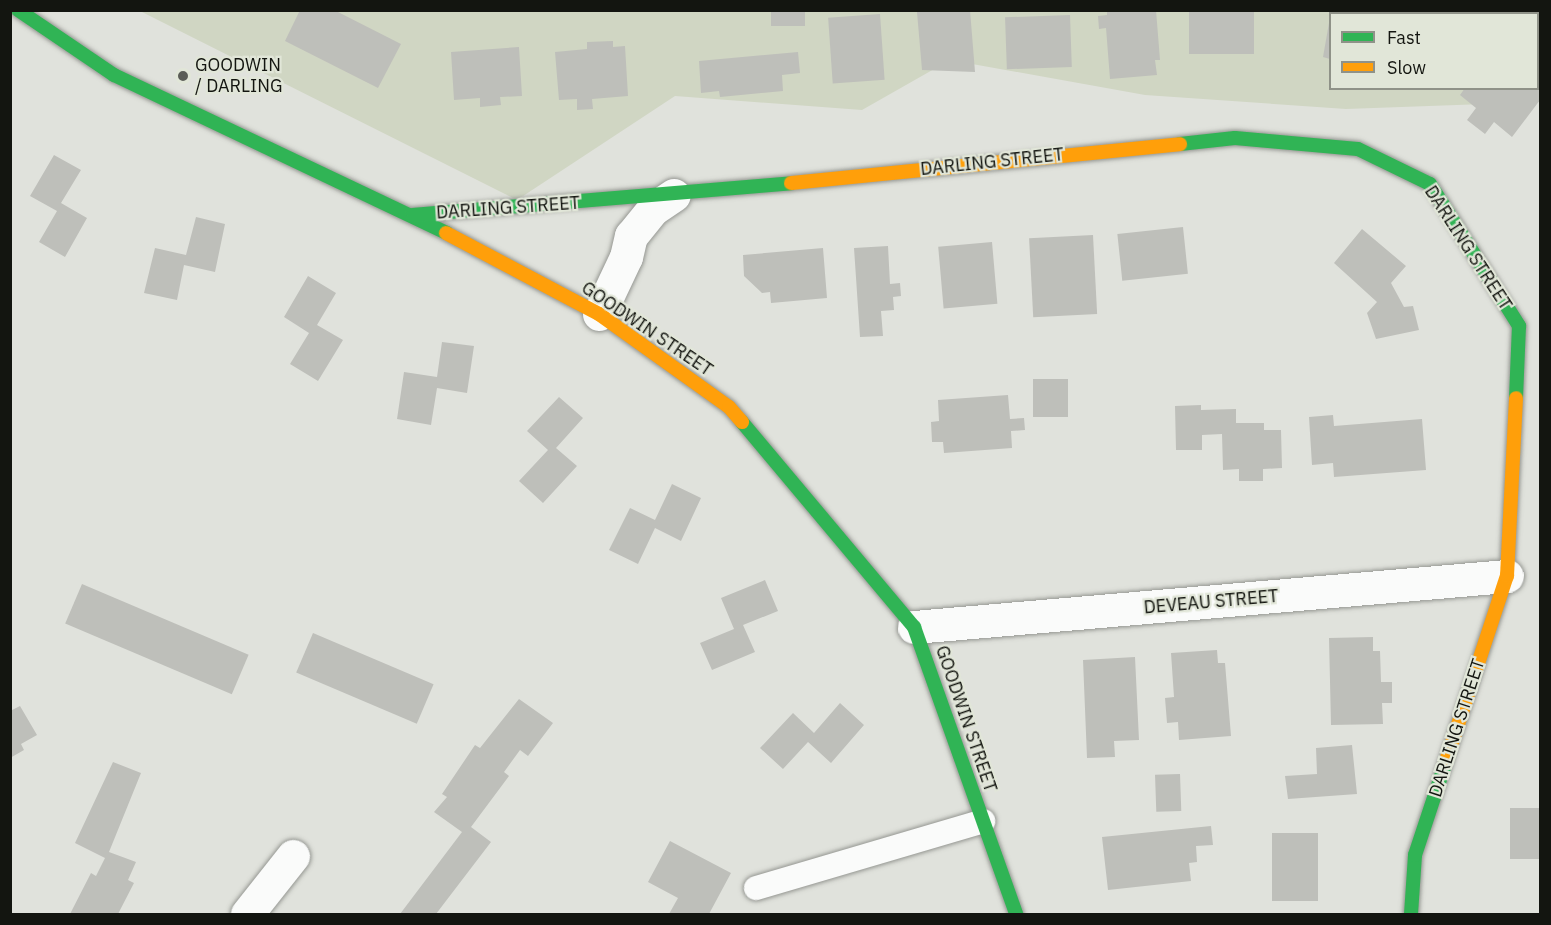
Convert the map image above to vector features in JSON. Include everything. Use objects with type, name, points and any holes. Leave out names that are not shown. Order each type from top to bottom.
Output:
[{"type":"street","name":"GOODWIN STREET","points":[[18,10],[114,75],[413,215],[599,314],[729,407],[914,627],[1016,915]]},
{"type":"street","name":"DARLING STREET","points":[[413,215],[674,195],[1235,138],[1358,149],[1430,184],[1519,326],[1507,576],[1414,855],[1411,915]]},
{"type":"street","points":[[599,314],[626,257],[631,236],[653,209],[674,195]]},
{"type":"street","name":"DEVEAU STREET","points":[[914,627],[1507,576]]},
{"type":"street","points":[[247,915],[293,856]]},
{"type":"lane","points":[[756,888],[983,821]]},
{"type":"green space","points":[[140,11],[1540,11],[1540,102],[1346,109],[1145,95],[950,60],[862,110],[675,96],[517,200]]},
{"type":"building","points":[[300,10],[334,10],[401,44],[378,88],[285,41]]},
{"type":"building","points":[[771,10],[805,10],[805,26],[771,26]]},
{"type":"building","points":[[970,10],[975,72],[922,70],[917,12]]},
{"type":"building","points":[[1107,10],[1156,10],[1160,60],[1155,60],[1157,75],[1110,79],[1106,28],[1099,29],[1098,16],[1107,15]]},
{"type":"building","points":[[1189,10],[1254,10],[1254,54],[1189,54]]},
{"type":"building","points":[[1332,10],[1412,10],[1372,12],[1332,12]]},
{"type":"building","points":[[880,14],[885,80],[833,83],[828,18]]},
{"type":"building","points":[[1070,15],[1072,67],[1007,69],[1005,17]]},
{"type":"building","points":[[1329,23],[1329,59],[1323,57]]},
{"type":"building","points":[[613,41],[613,47],[625,46],[628,96],[592,99],[593,109],[577,110],[577,99],[559,100],[555,52],[587,49],[587,42]]},
{"type":"building","points":[[519,47],[522,96],[500,97],[501,105],[480,107],[480,98],[454,100],[451,52]]},
{"type":"building","points":[[798,52],[800,73],[782,75],[783,91],[720,97],[719,91],[701,93],[699,61]]},
{"type":"building","points":[[1539,88],[1540,100],[1512,137],[1494,122],[1485,134],[1467,120],[1476,108],[1460,95],[1464,90],[1539,90]]},
{"type":"building","points":[[54,155],[81,170],[61,203],[87,218],[65,257],[39,242],[57,211],[30,196]]},
{"type":"building","points":[[196,217],[225,224],[215,272],[184,265],[177,300],[144,293],[155,248],[186,255]]},
{"type":"building","points":[[1183,227],[1188,274],[1122,281],[1117,234]]},
{"type":"building","points":[[1362,229],[1406,266],[1391,283],[1404,307],[1413,306],[1419,330],[1376,339],[1367,313],[1377,302],[1334,263]]},
{"type":"building","points":[[1093,235],[1097,314],[1033,317],[1029,238]]},
{"type":"building","points":[[992,242],[997,304],[944,308],[938,247]]},
{"type":"building","points":[[888,246],[890,284],[900,283],[901,296],[893,297],[894,310],[881,311],[883,336],[860,337],[854,248]]},
{"type":"building","points":[[823,248],[827,298],[771,303],[770,292],[762,293],[744,276],[743,255]]},
{"type":"building","points":[[308,276],[336,293],[317,325],[343,340],[318,381],[290,364],[309,333],[284,317]]},
{"type":"building","points":[[442,342],[474,346],[467,393],[437,388],[431,425],[397,419],[404,372],[437,377]]},
{"type":"building","points":[[1033,379],[1068,379],[1068,417],[1033,417]]},
{"type":"building","points":[[1008,395],[1010,419],[1024,418],[1025,430],[1011,431],[1012,448],[944,453],[943,442],[932,442],[931,422],[939,421],[938,400]]},
{"type":"building","points":[[559,397],[583,418],[556,448],[577,466],[543,503],[519,481],[548,450],[527,431]]},
{"type":"building","points":[[1201,405],[1201,410],[1236,409],[1236,423],[1264,423],[1264,430],[1281,430],[1282,468],[1263,469],[1263,481],[1239,481],[1239,469],[1223,470],[1222,434],[1202,435],[1202,450],[1176,450],[1175,406]]},
{"type":"building","points":[[1333,415],[1334,426],[1422,419],[1426,470],[1334,477],[1333,463],[1312,465],[1309,417]]},
{"type":"building","points":[[672,484],[701,498],[681,541],[655,528],[638,564],[609,550],[630,508],[655,520]]},
{"type":"building","points":[[765,580],[778,611],[743,625],[755,652],[712,670],[700,643],[734,629],[721,598]]},
{"type":"building","points":[[82,584],[249,655],[232,694],[65,624]]},
{"type":"building","points":[[313,633],[434,684],[417,724],[296,673]]},
{"type":"building","points":[[1373,637],[1373,651],[1380,651],[1381,682],[1392,682],[1392,703],[1382,703],[1383,724],[1331,725],[1329,638]]},
{"type":"building","points":[[1217,650],[1218,663],[1225,663],[1231,736],[1179,740],[1178,722],[1167,723],[1165,698],[1174,697],[1171,653]]},
{"type":"building","points":[[1135,657],[1139,740],[1114,741],[1115,757],[1087,758],[1083,660]]},
{"type":"building","points":[[519,699],[553,723],[528,756],[520,750],[504,772],[509,776],[471,827],[491,842],[436,914],[400,914],[462,832],[434,812],[447,797],[442,794],[475,745],[480,748]]},
{"type":"building","points":[[840,703],[864,725],[831,763],[808,742],[783,769],[760,748],[793,713],[814,733]]},
{"type":"building","points":[[20,706],[37,735],[21,744],[24,750],[10,758],[10,711]]},
{"type":"building","points":[[1352,745],[1357,794],[1288,799],[1285,776],[1317,774],[1316,748]]},
{"type":"building","points":[[113,762],[141,773],[109,852],[136,862],[128,880],[134,883],[118,914],[70,914],[91,873],[96,876],[105,858],[75,843]]},
{"type":"building","points":[[1180,774],[1181,811],[1156,812],[1155,775]]},
{"type":"building","points":[[1510,808],[1540,808],[1540,859],[1510,859]]},
{"type":"building","points":[[1211,826],[1213,845],[1196,846],[1197,862],[1189,863],[1191,881],[1108,890],[1102,837]]},
{"type":"building","points":[[1272,833],[1318,833],[1318,901],[1272,901]]},
{"type":"building","points":[[670,841],[731,873],[709,914],[669,914],[678,898],[648,882]]},
{"type":"traffic: fast","points":[[18,10],[114,75],[446,233]]},
{"type":"traffic: fast","points":[[1180,144],[1235,138],[1358,149],[1430,184],[1519,326],[1516,398]]},
{"type":"traffic: fast","points":[[413,215],[791,183]]},
{"type":"traffic: fast","points":[[742,422],[914,627],[1016,914]]},
{"type":"traffic: fast","points":[[1411,914],[1415,855],[1446,761]]},
{"type":"traffic: slow","points":[[791,183],[1180,144]]},
{"type":"traffic: slow","points":[[446,233],[599,314],[729,407],[742,422]]},
{"type":"traffic: slow","points":[[1446,761],[1507,576],[1516,398]]},
{"type":"place","name":"GOODWIN / DARLING","points":[[183,76]]}]
